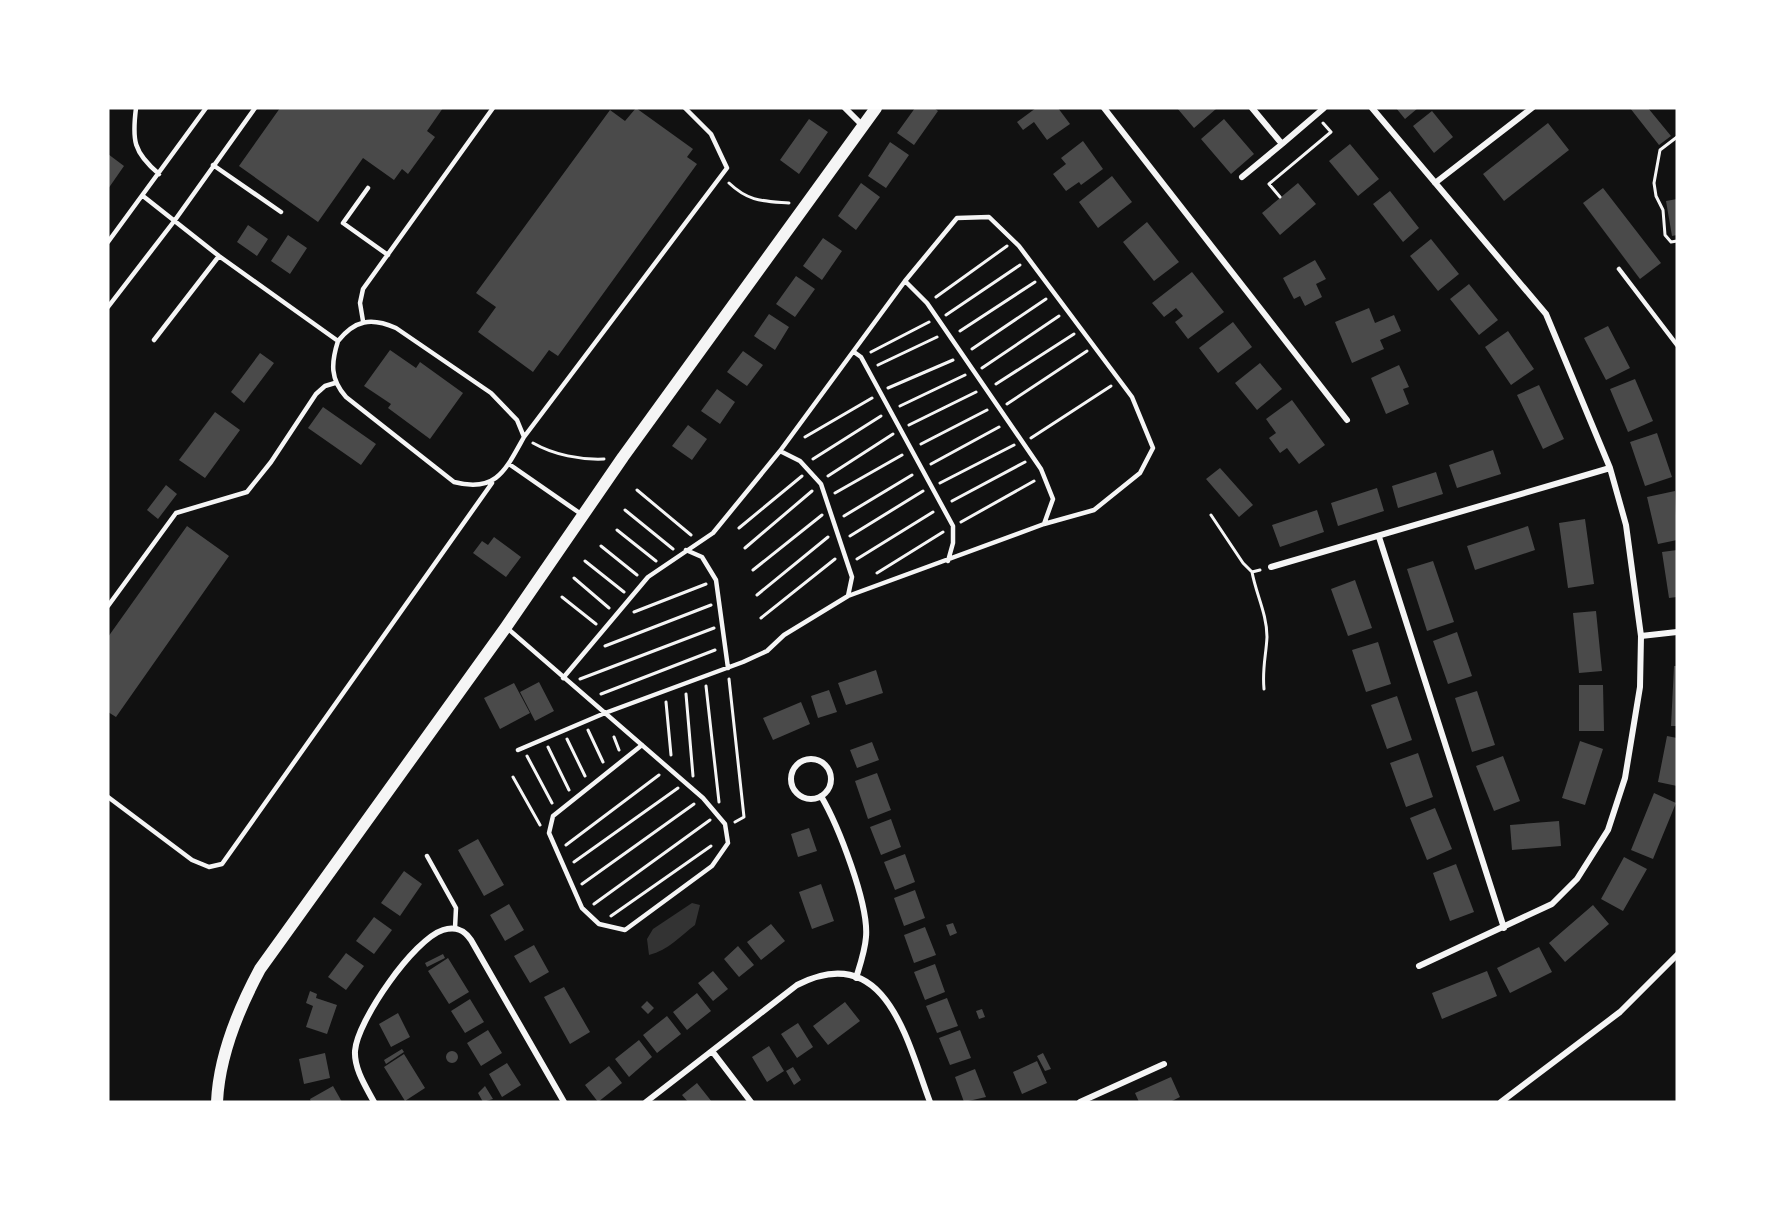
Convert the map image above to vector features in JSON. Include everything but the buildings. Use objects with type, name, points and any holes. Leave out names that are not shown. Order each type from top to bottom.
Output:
[{"type":"main road","points":[[217,1102],[218,1075],[243,999],[260,969],[506,627],[623,458],[876,108]]},
{"type":"street","points":[[845,108],[863,126]]},
{"type":"street","points":[[1104,108],[1347,420]]},
{"type":"street","points":[[1252,108],[1282,144]]},
{"type":"street","points":[[1242,177],[1324,108]]},
{"type":"street","points":[[1372,108],[1546,314],[1610,468],[1626,525],[1641,636],[1636,728],[1625,778],[1608,830],[1577,879],[1552,904],[1419,966]]},
{"type":"street","points":[[1434,183],[1532,108]]},
{"type":"street","points":[[1271,567],[1610,468]]},
{"type":"street","points":[[1379,537],[1504,928]]},
{"type":"street","points":[[1641,636],[1677,632]]},
{"type":"street","points":[[807,759],[820,761],[829,771],[830,784],[821,796],[805,799],[794,791],[792,772],[800,762],[807,759]]},
{"type":"street","points":[[821,796],[830,811],[864,907],[866,936],[856,978]]},
{"type":"street","points":[[374,1102],[360,1076],[355,1053],[358,1034],[366,1017],[410,957],[442,931],[455,928],[465,932],[471,940],[564,1102]]},
{"type":"street","points":[[1501,1102],[1620,1012],[1677,956]]},
{"type":"street","points":[[646,1102],[797,985],[814,976],[831,974],[856,978],[885,996],[896,1013],[930,1102]]},
{"type":"street","points":[[712,1051],[751,1102]]},
{"type":"street","points":[[1080,1102],[1164,1064]]},
{"type":"lane","points":[[136,108],[133,134],[137,149],[143,160],[159,174]]},
{"type":"lane","points":[[108,242],[206,108]]},
{"type":"lane","points":[[108,307],[175,220],[255,108]]},
{"type":"lane","points":[[363,321],[360,303],[363,289],[492,108]]},
{"type":"lane","points":[[108,797],[192,860],[209,867],[222,864],[492,483],[509,464],[524,437],[727,168],[711,134],[685,108]]},
{"type":"lane","points":[[213,165],[281,212]]},
{"type":"lane","points":[[368,188],[343,223],[388,255]]},
{"type":"lane","points":[[143,195],[219,256],[338,341]]},
{"type":"lane","points":[[521,749],[605,713],[728,668],[766,651],[784,635],[848,596],[1044,524],[1094,510],[1140,473],[1154,448],[1132,397],[1014,241],[989,217],[957,218],[905,281],[780,451],[713,532],[662,566],[644,581],[564,678]]},
{"type":"lane","points":[[154,340],[219,256]]},
{"type":"lane","points":[[1619,269],[1677,345]]},
{"type":"lane","points":[[905,281],[938,318],[1041,470],[1053,499],[1044,524]]},
{"type":"lane","points":[[492,483],[471,487],[454,482],[346,397],[335,383],[333,356],[338,341],[349,327],[363,321],[381,322],[396,328],[491,393],[517,420],[524,437]]},
{"type":"lane","points":[[854,352],[861,357],[953,526],[953,543],[948,561]]},
{"type":"lane","points":[[108,606],[176,513],[247,492],[271,462],[316,394],[325,386],[335,383]]},
{"type":"lane","points":[[780,451],[800,461],[821,484],[852,577],[848,596]]},
{"type":"lane","points":[[509,464],[583,516]]},
{"type":"lane","points":[[686,550],[702,557],[716,580],[720,625],[728,668]]},
{"type":"lane","points":[[506,627],[564,678],[588,698],[703,798],[725,824],[728,843],[712,866],[625,930],[600,924],[585,910],[565,869],[550,830],[553,816],[642,745]]},
{"type":"lane","points":[[427,856],[456,908],[455,928]]},
{"type":"path","points":[[1280,197],[1269,184],[1331,132],[1316,115]]},
{"type":"path","points":[[1677,137],[1660,150],[1653,183],[1663,210],[1665,235],[1671,242],[1677,241]]},
{"type":"path","points":[[720,177],[742,196],[806,205]]},
{"type":"path","points":[[927,303],[1014,241]]},
{"type":"path","points":[[861,357],[948,315],[1029,258]]},
{"type":"path","points":[[963,355],[1054,293]]},
{"type":"path","points":[[739,528],[809,471],[812,459],[890,411],[974,371],[1068,310]]},
{"type":"path","points":[[825,498],[997,405],[1007,404],[1094,346]]},
{"type":"path","points":[[840,542],[932,487],[1066,417],[1120,381]]},
{"type":"path","points":[[524,437],[557,453],[590,459],[623,458]]},
{"type":"path","points":[[637,490],[699,542]]},
{"type":"path","points":[[753,570],[829,509]]},
{"type":"path","points":[[625,510],[679,554]]},
{"type":"path","points":[[1211,515],[1243,563],[1252,572],[1265,615],[1267,638],[1262,668],[1264,689]]},
{"type":"path","points":[[617,530],[662,566]]},
{"type":"path","points":[[758,595],[837,530]]},
{"type":"path","points":[[601,546],[644,581]]},
{"type":"path","points":[[761,618],[844,552]]},
{"type":"path","points":[[585,561],[630,597]]},
{"type":"path","points":[[1252,572],[1271,567]]},
{"type":"path","points":[[574,578],[616,614],[634,612],[716,580]]},
{"type":"path","points":[[562,597],[603,630]]},
{"type":"path","points":[[593,642],[602,648],[718,603]]},
{"type":"path","points":[[570,683],[720,625]]},
{"type":"path","points":[[588,698],[724,646]]},
{"type":"path","points":[[585,910],[717,814],[720,800],[705,676]]},
{"type":"path","points":[[565,869],[694,776],[685,684]]},
{"type":"path","points":[[558,852],[668,768],[671,758],[665,691]]},
{"type":"path","points":[[584,722],[608,772]]},
{"type":"path","points":[[563,731],[591,786]]},
{"type":"path","points":[[544,739],[574,799]]},
{"type":"path","points":[[521,749],[558,812]]},
{"type":"path","points":[[513,777],[540,826],[550,830]]},
{"type":"path","points":[[574,889],[703,798]]},
{"type":"shaded area","points":[[692,903],[700,905],[695,925],[668,946],[649,955],[647,939],[653,929]]}]
